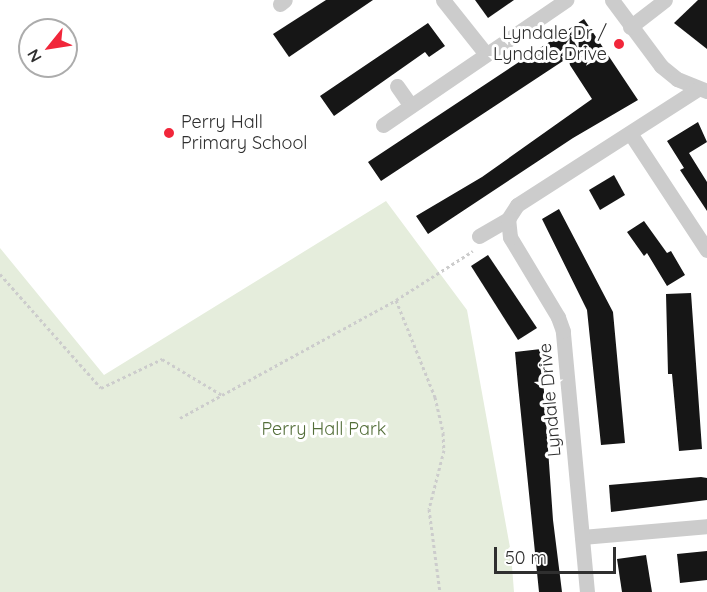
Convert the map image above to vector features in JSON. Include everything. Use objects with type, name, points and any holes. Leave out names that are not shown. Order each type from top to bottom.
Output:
[{"type":"street","points":[[442,0],[486,54]]},
{"type":"street","points":[[383,125],[566,0]]},
{"type":"street","points":[[478,236],[508,219],[517,205],[702,90],[661,66],[612,0]]},
{"type":"street","points":[[630,27],[665,0]]},
{"type":"street","points":[[397,86],[411,106]]},
{"type":"street","points":[[630,133],[707,250]]},
{"type":"street","name":"Lyndale Drive","points":[[508,219],[510,237],[563,331],[587,592]]},
{"type":"street","points":[[582,537],[707,525]]},
{"type":"path","points":[[180,418],[396,300],[477,248],[478,236]]},
{"type":"path","points":[[0,274],[100,388],[162,359],[222,395]]},
{"type":"path","points":[[396,300],[435,397],[443,433],[444,450],[429,509],[440,592]]},
{"type":"green space","name":"Perry Hall Park","points":[[386,201],[467,310],[511,553],[514,592],[0,592],[0,248],[104,375]]},
{"type":"building","points":[[326,0],[373,0],[289,57],[273,34]]},
{"type":"building","points":[[475,0],[514,0],[488,18]]},
{"type":"building","points":[[698,0],[707,0],[707,49],[674,23]]},
{"type":"building","points":[[584,19],[638,100],[573,138],[428,234],[416,216],[482,177],[592,99],[566,59],[381,181],[368,162]]},
{"type":"building","points":[[428,23],[445,46],[429,57],[425,52],[334,116],[320,96]]},
{"type":"building","points":[[698,122],[707,142],[689,153],[707,182],[707,211],[680,170],[684,168],[667,141]]},
{"type":"building","points":[[614,175],[625,195],[600,210],[589,190]]},
{"type":"building","points":[[559,209],[613,312],[625,443],[601,445],[587,310],[542,219]]},
{"type":"building","points":[[644,221],[667,253],[671,251],[685,275],[667,286],[647,253],[644,256],[627,232]]},
{"type":"building","points":[[488,255],[537,328],[518,340],[471,266]]},
{"type":"building","points":[[691,293],[702,449],[679,451],[672,374],[668,374],[666,294]]},
{"type":"building","points":[[541,349],[553,520],[562,592],[539,592],[515,352]]},
{"type":"building","points":[[707,478],[707,500],[611,512],[609,485]]},
{"type":"building","points":[[707,551],[707,580],[680,583],[677,554]]},
{"type":"building","points":[[646,555],[652,592],[622,592],[617,559]]},
{"type":"place","name":"Lyndale Dr / Lyndale Drive","points":[[619,44]]},
{"type":"place","name":"Perry Hall Primary School","points":[[169,133]]}]
